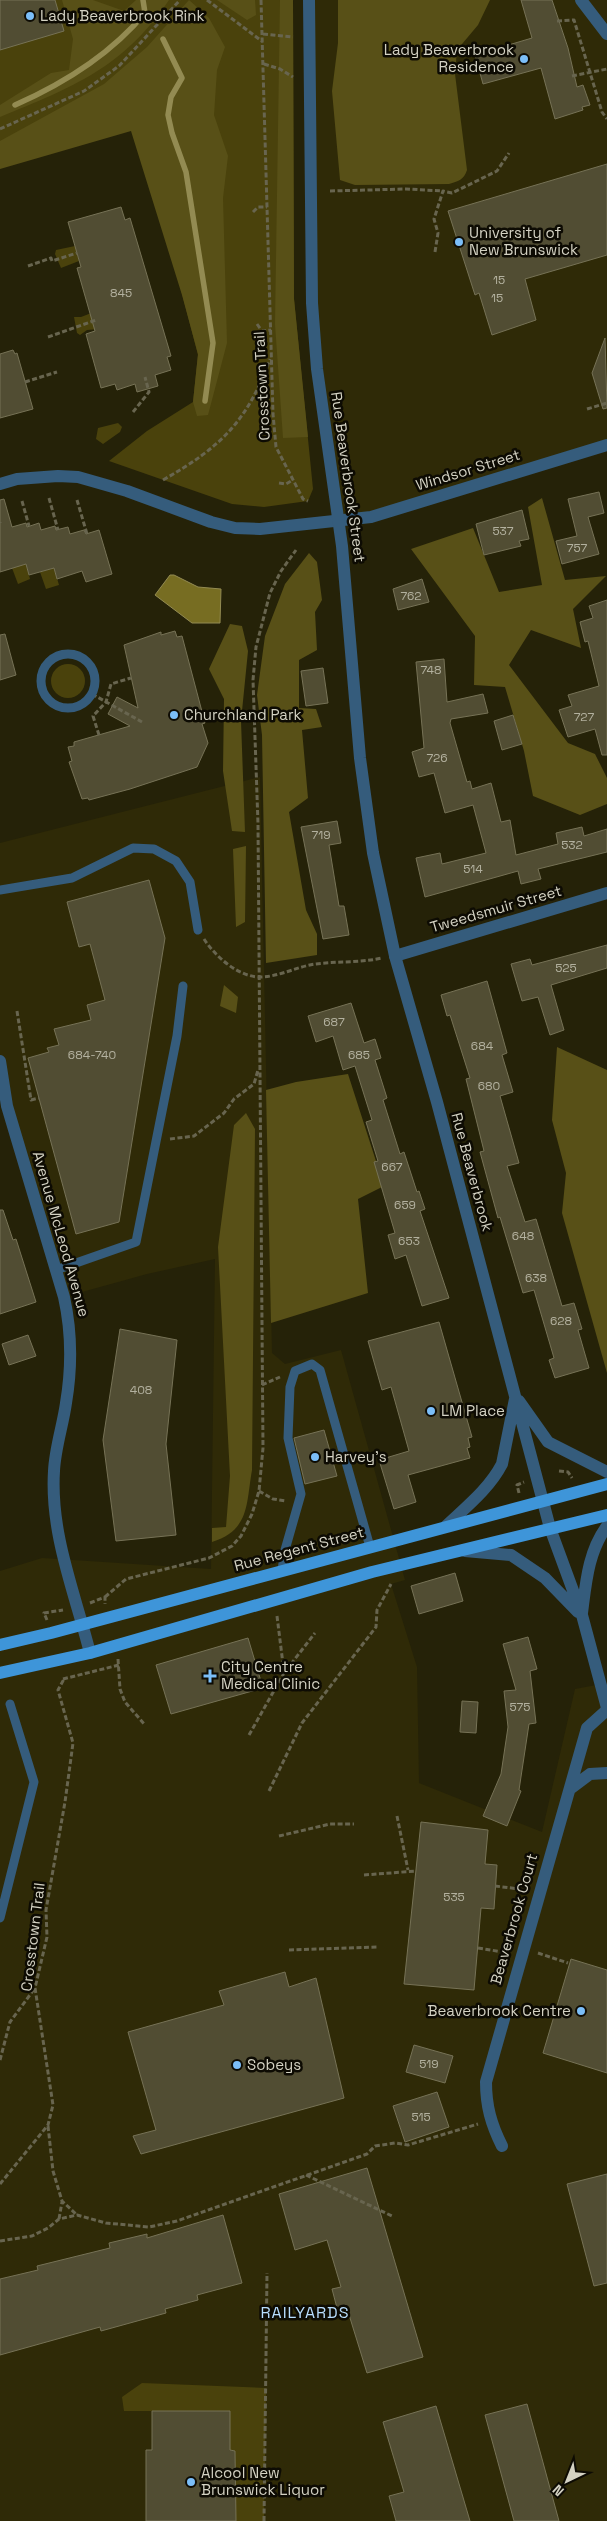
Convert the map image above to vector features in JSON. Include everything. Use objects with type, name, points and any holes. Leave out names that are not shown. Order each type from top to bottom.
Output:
[{"type":"main road","name":"Rue Regent Street","points":[[0,1645],[51,1634],[83,1623],[607,1484]]},
{"type":"main road","points":[[0,1673],[90,1653],[372,1572],[607,1515]]},
{"type":"street","name":"Rue Beaverbrook Street","points":[[309,0],[312,303],[317,369],[339,520],[367,813],[395,956]]},
{"type":"street","points":[[581,0],[607,34]]},
{"type":"street","name":"Windsor Street","points":[[339,520],[370,517],[607,445]]},
{"type":"street","points":[[0,484],[17,479],[58,476],[78,477],[95,481],[212,522],[236,528],[260,529],[339,520]]},
{"type":"street","name":"Tweedsmuir Street","points":[[395,956],[607,893]]},
{"type":"street","name":"Rue Beaverbrook","points":[[395,956],[437,1102],[550,1528],[582,1615],[607,1709]]},
{"type":"street","name":"Avenue McLeod Avenue","points":[[0,1061],[1,1079],[8,1106],[71,1326],[71,1363],[54,1470],[54,1501],[56,1531],[90,1653]]},
{"type":"street","points":[[516,1397],[548,1442],[607,1472]]},
{"type":"street","points":[[446,1526],[480,1494],[497,1474],[502,1464],[516,1397]]},
{"type":"street","points":[[582,1615],[588,1565],[595,1544],[607,1526]]},
{"type":"street","points":[[459,1550],[511,1555],[545,1578],[582,1615]]},
{"type":"street","name":"Beaverbrook Court","points":[[502,2146],[490,2121],[486,2102],[486,2082],[587,1728],[607,1709]]},
{"type":"street","points":[[570,1789],[590,1774],[607,1773]]},
{"type":"lane","points":[[64,654],[82,658],[94,672],[95,681],[92,694],[82,705],[73,708],[56,706],[48,700],[41,685],[44,668],[49,661],[64,654]]},
{"type":"lane","points":[[0,890],[72,878],[133,848],[154,848],[176,861],[190,882],[198,930]]},
{"type":"lane","points":[[56,1270],[136,1242],[178,1036],[183,986]]},
{"type":"lane","points":[[282,1570],[285,1550],[301,1494],[288,1438],[290,1387],[295,1371],[312,1364],[320,1370],[325,1384],[370,1547]]},
{"type":"lane","points":[[0,1918],[34,1782],[10,1704]]},
{"type":"path","points":[[0,129],[84,91],[98,81],[130,55],[180,0]]},
{"type":"path","points":[[207,0],[263,42]]},
{"type":"path","name":"Crosstown Trail","points":[[261,0],[271,357],[276,447],[303,499],[308,501]]},
{"type":"path","points":[[557,21],[574,20],[602,112],[607,119]]},
{"type":"path","points":[[263,34],[293,37]]},
{"type":"path","points":[[264,64],[280,69],[293,77]]},
{"type":"path","points":[[572,76],[590,74],[607,69]]},
{"type":"path","points":[[330,191],[406,189],[452,193],[497,171],[509,153]]},
{"type":"path","points":[[435,252],[438,233],[434,219],[443,191]]},
{"type":"path","points":[[253,212],[258,207],[267,207]]},
{"type":"path","points":[[28,266],[77,253]]},
{"type":"path","points":[[48,338],[71,331],[70,328],[96,320]]},
{"type":"path","points":[[256,324],[262,331],[271,330]]},
{"type":"path","points":[[163,480],[196,461],[224,439],[252,401],[271,357]]},
{"type":"path","points":[[25,382],[57,372]]},
{"type":"path","points":[[133,412],[149,392],[144,377]]},
{"type":"path","points":[[587,409],[607,403]]},
{"type":"path","points":[[279,483],[286,484],[293,480]]},
{"type":"path","points":[[49,498],[58,530]]},
{"type":"path","points":[[76,500],[87,534]]},
{"type":"path","points":[[22,501],[29,526]]},
{"type":"path","points":[[99,1601],[126,1579],[209,1558],[232,1546],[247,1526],[258,1491],[263,1448],[258,824],[253,721],[256,648],[270,594],[281,571],[296,550]]},
{"type":"path","points":[[99,735],[92,716],[106,702],[111,684],[130,678]]},
{"type":"path","points":[[92,694],[142,722]]},
{"type":"path","points":[[198,930],[212,951],[226,963],[259,977],[306,965],[365,962],[395,956]]},
{"type":"path","points":[[16,1011],[31,1100],[39,1098]]},
{"type":"path","points":[[156,1140],[194,1136],[224,1113],[234,1099],[254,1084],[260,1067]]},
{"type":"path","points":[[559,1471],[568,1472],[572,1479]]},
{"type":"path","points":[[510,1481],[517,1485],[519,1493]]},
{"type":"path","points":[[517,1485],[526,1481]]},
{"type":"path","points":[[258,1491],[273,1499],[299,1502]]},
{"type":"path","points":[[269,1791],[302,1723],[376,1627],[377,1610],[390,1584]]},
{"type":"path","points":[[105,1596],[105,1602]]},
{"type":"path","points":[[46,1618],[44,1613],[50,1613]]},
{"type":"path","points":[[277,1616],[284,1673]]},
{"type":"path","points":[[249,1735],[284,1673],[315,1633]]},
{"type":"path","name":"Crosstown Trail","points":[[62,2201],[53,2172],[48,2125],[52,2105],[35,1988],[47,1937],[46,1910],[65,1802],[73,1743],[58,1690],[63,1677],[119,1665],[120,1690],[125,1702],[145,1724]]},
{"type":"path","points":[[396,1816],[408,1870]]},
{"type":"path","points":[[279,1836],[330,1824],[354,1824]]},
{"type":"path","points":[[364,1875],[416,1870]]},
{"type":"path","points":[[496,1886],[539,1892]]},
{"type":"path","points":[[289,1950],[377,1947]]},
{"type":"path","points":[[478,1948],[522,1952],[568,1963]]},
{"type":"path","points":[[0,2060],[10,2022],[35,1988]]},
{"type":"path","points":[[58,2218],[76,2215],[106,2223],[149,2227],[197,2216],[305,2174],[367,2154],[376,2146],[395,2142],[408,2146],[490,2121]]},
{"type":"path","points":[[0,2184],[48,2125]]},
{"type":"path","points":[[305,2174],[394,2216]]},
{"type":"path","points":[[62,2201],[76,2215]]},
{"type":"path","points":[[0,2241],[32,2236],[48,2228],[58,2218],[62,2201]]},
{"type":"path","points":[[264,2521],[267,2273]]},
{"type":"shaded area","points":[[55,0],[293,0],[294,299],[313,489],[308,501],[264,507],[232,504],[109,461],[147,431],[193,402],[198,355],[137,121],[0,153],[0,50]]},
{"type":"shaded area","points":[[62,0],[93,0],[124,11],[136,0],[169,0],[152,23],[133,43],[95,73],[51,96],[0,117],[0,105],[51,73],[69,70],[73,39]]},
{"type":"shaded area","points":[[189,0],[209,18],[225,47],[217,70],[214,115],[228,156],[223,198],[227,343],[208,415],[197,416],[193,402],[198,354],[182,295],[131,131],[0,169],[0,141],[104,84],[147,47]]},
{"type":"shaded area","points":[[217,0],[255,0],[256,15],[247,20]]},
{"type":"shaded area","points":[[280,0],[293,0],[294,299],[308,437],[283,438],[275,324]]},
{"type":"shaded area","name":"University of New Brunswick","points":[[309,0],[607,0],[607,445],[339,520],[317,369]]},
{"type":"shaded area","points":[[338,0],[490,0],[478,25],[457,50],[455,74],[467,170],[460,180],[449,184],[355,185],[340,180],[332,91],[338,43]]},
{"type":"shaded area","points":[[75,246],[79,261],[61,268],[55,254],[56,250]]},
{"type":"shaded area","points":[[94,312],[99,329],[87,330],[80,335],[77,333],[74,317],[81,317]]},
{"type":"shaded area","points":[[118,423],[122,427],[120,432],[103,444],[96,439],[98,428]]},
{"type":"shaded area","points":[[542,498],[565,580],[606,576],[573,609],[581,648],[531,630],[509,665],[568,743],[595,754],[607,778],[607,804],[580,815],[533,796],[524,751],[505,687],[474,685],[475,636],[411,549],[473,528],[499,592],[542,585],[528,507]]},
{"type":"shaded area","points":[[309,553],[317,562],[322,600],[315,612],[317,650],[299,660],[299,708],[316,709],[322,727],[302,730],[308,798],[289,812],[306,910],[317,934],[317,955],[266,963],[262,735],[257,695],[265,636],[285,584]]},
{"type":"shaded area","points":[[26,564],[30,579],[18,584],[12,568]]},
{"type":"shaded area","points":[[54,568],[59,585],[46,589],[40,572]]},
{"type":"shaded area","points":[[170,575],[174,575],[198,587],[221,589],[220,623],[192,623],[155,595]]},
{"type":"shaded area","points":[[230,624],[242,626],[248,651],[241,721],[245,832],[232,831],[223,771],[224,699],[209,669]]},
{"type":"shaded area","points":[[68,664],[75,665],[80,669],[84,674],[84,688],[80,693],[75,697],[68,698],[61,697],[56,693],[52,688],[51,681],[52,674],[56,669],[61,665]]},
{"type":"shaded area","points":[[260,777],[272,1353],[285,1364],[341,1350],[405,1580],[391,1584],[417,1667],[419,1783],[542,1832],[575,1689],[607,1683],[607,2521],[0,2521],[0,1571],[42,1558],[211,1569],[215,1259],[147,1274],[64,1297],[0,1061],[0,843]]},
{"type":"shaded area","points":[[246,846],[245,922],[236,927],[233,849]]},
{"type":"shaded area","points":[[224,985],[238,997],[236,1013],[220,1006]]},
{"type":"shaded area","points":[[557,1047],[607,1070],[607,1373],[562,1213],[566,1173],[552,1120]]},
{"type":"shaded area","points":[[348,1074],[384,1186],[358,1199],[368,1293],[271,1323],[266,1090],[296,1082]]},
{"type":"shaded area","points":[[246,1113],[255,1129],[252,1470],[247,1505],[240,1523],[224,1537],[212,1542],[212,1528],[226,1527],[230,1476],[218,1247],[234,1125]]},
{"type":"shaded area","points":[[142,2383],[266,2388],[264,2521],[236,2521],[235,2451],[230,2450],[229,2411],[124,2411],[122,2397]]},
{"type":"building","name":"Lady Beaverbrook Rink","points":[[0,0],[55,0],[64,31],[0,50]]},
{"type":"building","name":"Lady Beaverbrook Residence","points":[[521,0],[552,0],[568,48],[577,87],[583,85],[590,105],[582,107],[583,110],[555,119],[541,68],[483,84],[475,55],[532,38]]},
{"type":"building","points":[[607,164],[607,255],[525,279],[536,320],[492,335],[479,293],[475,295],[448,211]]},
{"type":"building","points":[[121,207],[125,220],[130,218],[171,356],[167,357],[171,370],[155,375],[158,386],[137,392],[135,384],[117,390],[115,384],[101,388],[86,334],[95,331],[77,268],[81,267],[68,222]]},
{"type":"building","points":[[605,338],[607,408],[603,409],[592,373]]},
{"type":"building","points":[[13,350],[15,354],[17,353],[33,409],[0,418],[0,354]]},
{"type":"building","points":[[599,492],[604,513],[588,517],[599,554],[562,564],[556,541],[577,536],[568,499]]},
{"type":"building","points":[[4,499],[12,527],[26,523],[27,527],[39,523],[41,530],[55,526],[56,530],[68,527],[70,534],[84,530],[86,534],[99,530],[112,574],[86,582],[82,571],[57,579],[54,568],[29,575],[26,564],[0,572],[0,500]]},
{"type":"building","points":[[522,510],[529,539],[519,541],[521,546],[484,555],[476,524]]},
{"type":"building","points":[[422,579],[429,602],[398,610],[393,589]]},
{"type":"building","points":[[607,600],[607,755],[602,755],[595,729],[568,737],[559,710],[572,706],[568,695],[599,686],[588,641],[585,642],[580,622],[593,618],[589,606]]},
{"type":"building","name":"Churchland Park","points":[[175,631],[177,637],[182,636],[205,723],[202,724],[208,743],[197,767],[130,789],[89,800],[88,798],[82,799],[69,762],[72,761],[68,747],[74,746],[74,742],[130,726],[108,714],[117,697],[138,708],[124,645],[161,632],[161,635]]},
{"type":"building","points":[[5,634],[16,675],[0,680],[0,635]]},
{"type":"building","points":[[444,659],[447,702],[483,694],[488,713],[451,719],[450,723],[467,782],[470,781],[472,789],[491,783],[501,822],[510,820],[516,855],[558,844],[556,833],[582,827],[584,836],[607,829],[607,852],[538,869],[541,879],[521,884],[518,871],[425,897],[416,858],[440,853],[442,864],[486,853],[473,805],[445,813],[434,773],[419,777],[412,752],[424,748],[416,662]]},
{"type":"building","points":[[323,668],[328,703],[306,706],[301,671]]},
{"type":"building","points":[[513,715],[522,744],[502,750],[494,721]]},
{"type":"building","points":[[337,821],[341,843],[329,845],[339,906],[344,906],[349,935],[323,939],[301,827]]},
{"type":"building","points":[[149,880],[165,938],[119,1222],[76,1234],[28,1058],[49,1052],[47,1048],[59,1045],[54,1029],[91,1020],[87,1005],[105,1000],[90,944],[79,947],[67,902]]},
{"type":"building","points":[[607,945],[607,968],[551,985],[564,1030],[550,1035],[538,997],[522,1001],[511,964],[530,959],[532,965]]},
{"type":"building","points":[[487,981],[507,1053],[502,1055],[513,1092],[500,1096],[519,1163],[507,1166],[525,1222],[536,1219],[562,1306],[574,1303],[582,1329],[578,1330],[589,1368],[555,1378],[549,1360],[554,1358],[534,1290],[523,1293],[500,1217],[498,1218],[480,1152],[484,1151],[466,1079],[470,1078],[450,1015],[447,1016],[441,995]]},
{"type":"building","points":[[351,1003],[364,1043],[375,1039],[381,1058],[375,1060],[387,1098],[383,1100],[400,1154],[404,1152],[417,1192],[419,1191],[425,1209],[420,1211],[449,1298],[422,1306],[406,1255],[395,1259],[388,1235],[395,1233],[374,1162],[378,1161],[366,1122],[372,1120],[355,1066],[343,1070],[333,1036],[316,1042],[308,1016]]},
{"type":"building","points":[[0,1210],[3,1210],[13,1240],[16,1239],[36,1302],[0,1314]]},
{"type":"building","name":"LM Place","points":[[439,1322],[472,1437],[468,1438],[470,1447],[467,1448],[470,1458],[408,1475],[416,1502],[394,1509],[379,1460],[409,1451],[391,1387],[382,1390],[368,1341]]},
{"type":"building","points":[[120,1329],[177,1340],[166,1444],[176,1535],[116,1541],[103,1440]]},
{"type":"building","points":[[28,1335],[36,1356],[9,1365],[2,1344]]},
{"type":"building","name":"Harvey's","points":[[324,1430],[337,1476],[305,1484],[294,1438]]},
{"type":"building","points":[[455,1573],[463,1601],[419,1614],[411,1586]]},
{"type":"building","points":[[528,1637],[537,1669],[530,1671],[536,1723],[529,1724],[519,1790],[521,1791],[507,1826],[483,1816],[501,1774],[508,1727],[504,1691],[516,1690],[503,1644]]},
{"type":"building","name":"City Centre Medical Clinic","points":[[248,1638],[263,1688],[171,1714],[156,1665]]},
{"type":"building","points":[[462,1701],[478,1702],[476,1733],[460,1732]]},
{"type":"building","points":[[421,1822],[488,1830],[485,1864],[497,1865],[494,1909],[481,1908],[474,1990],[404,1984]]},
{"type":"building","name":"Beaverbrook Centre","points":[[571,1959],[607,1970],[607,2073],[543,2053]]},
{"type":"building","name":"Sobeys","points":[[285,1972],[289,1987],[316,1978],[344,2098],[141,2154],[133,2136],[156,2130],[128,2032],[224,2005],[219,1991]]},
{"type":"building","points":[[414,2045],[453,2056],[445,2083],[406,2072]]},
{"type":"building","points":[[437,2092],[449,2127],[405,2142],[393,2106]]},
{"type":"building","points":[[367,2168],[423,2357],[367,2373],[346,2305],[337,2308],[332,2289],[341,2287],[327,2240],[295,2250],[279,2194]]},
{"type":"building","points":[[607,2174],[607,2283],[594,2286],[567,2184]]},
{"type":"building","points":[[223,2215],[242,2283],[197,2295],[198,2300],[165,2309],[166,2313],[101,2331],[100,2327],[0,2355],[0,2279],[38,2270],[37,2266],[110,2248],[109,2243],[147,2234],[147,2238]]},
{"type":"building","points":[[527,2404],[559,2521],[514,2521],[485,2415]]},
{"type":"building","points":[[436,2406],[470,2521],[396,2521],[389,2496],[404,2492],[383,2422]]},
{"type":"building","name":"Alcool New Brunswick Liquor","points":[[152,2411],[230,2411],[230,2450],[235,2451],[236,2521],[146,2521],[146,2450],[152,2450]]},
{"type":"waterway","points":[[15,105],[69,77],[102,55],[145,13],[143,0]]},
{"type":"waterway","points":[[163,39],[182,78],[171,97],[168,115],[172,133],[186,172],[213,343],[205,401]]},
{"type":"place","name":"Lady Beaverbrook Rink","points":[[30,16]]},
{"type":"place","name":"Lady Beaverbrook Residence","points":[[524,59]]},
{"type":"place","name":"University of New Brunswick","points":[[459,242]]},
{"type":"place","name":"Churchland Park","points":[[174,715]]},
{"type":"place","name":"LM Place","points":[[431,1411]]},
{"type":"place","name":"Harvey's","points":[[315,1457]]},
{"type":"place","name":"City Centre Medical Clinic","points":[[210,1676]]},
{"type":"place","name":"Beaverbrook Centre","points":[[581,2011]]},
{"type":"place","name":"Sobeys","points":[[237,2065]]},
{"type":"place","name":"Alcool New Brunswick Liquor","points":[[191,2482]]},
{"type":"district","name":"RAILYARDS","points":[[305,2312]]}]
